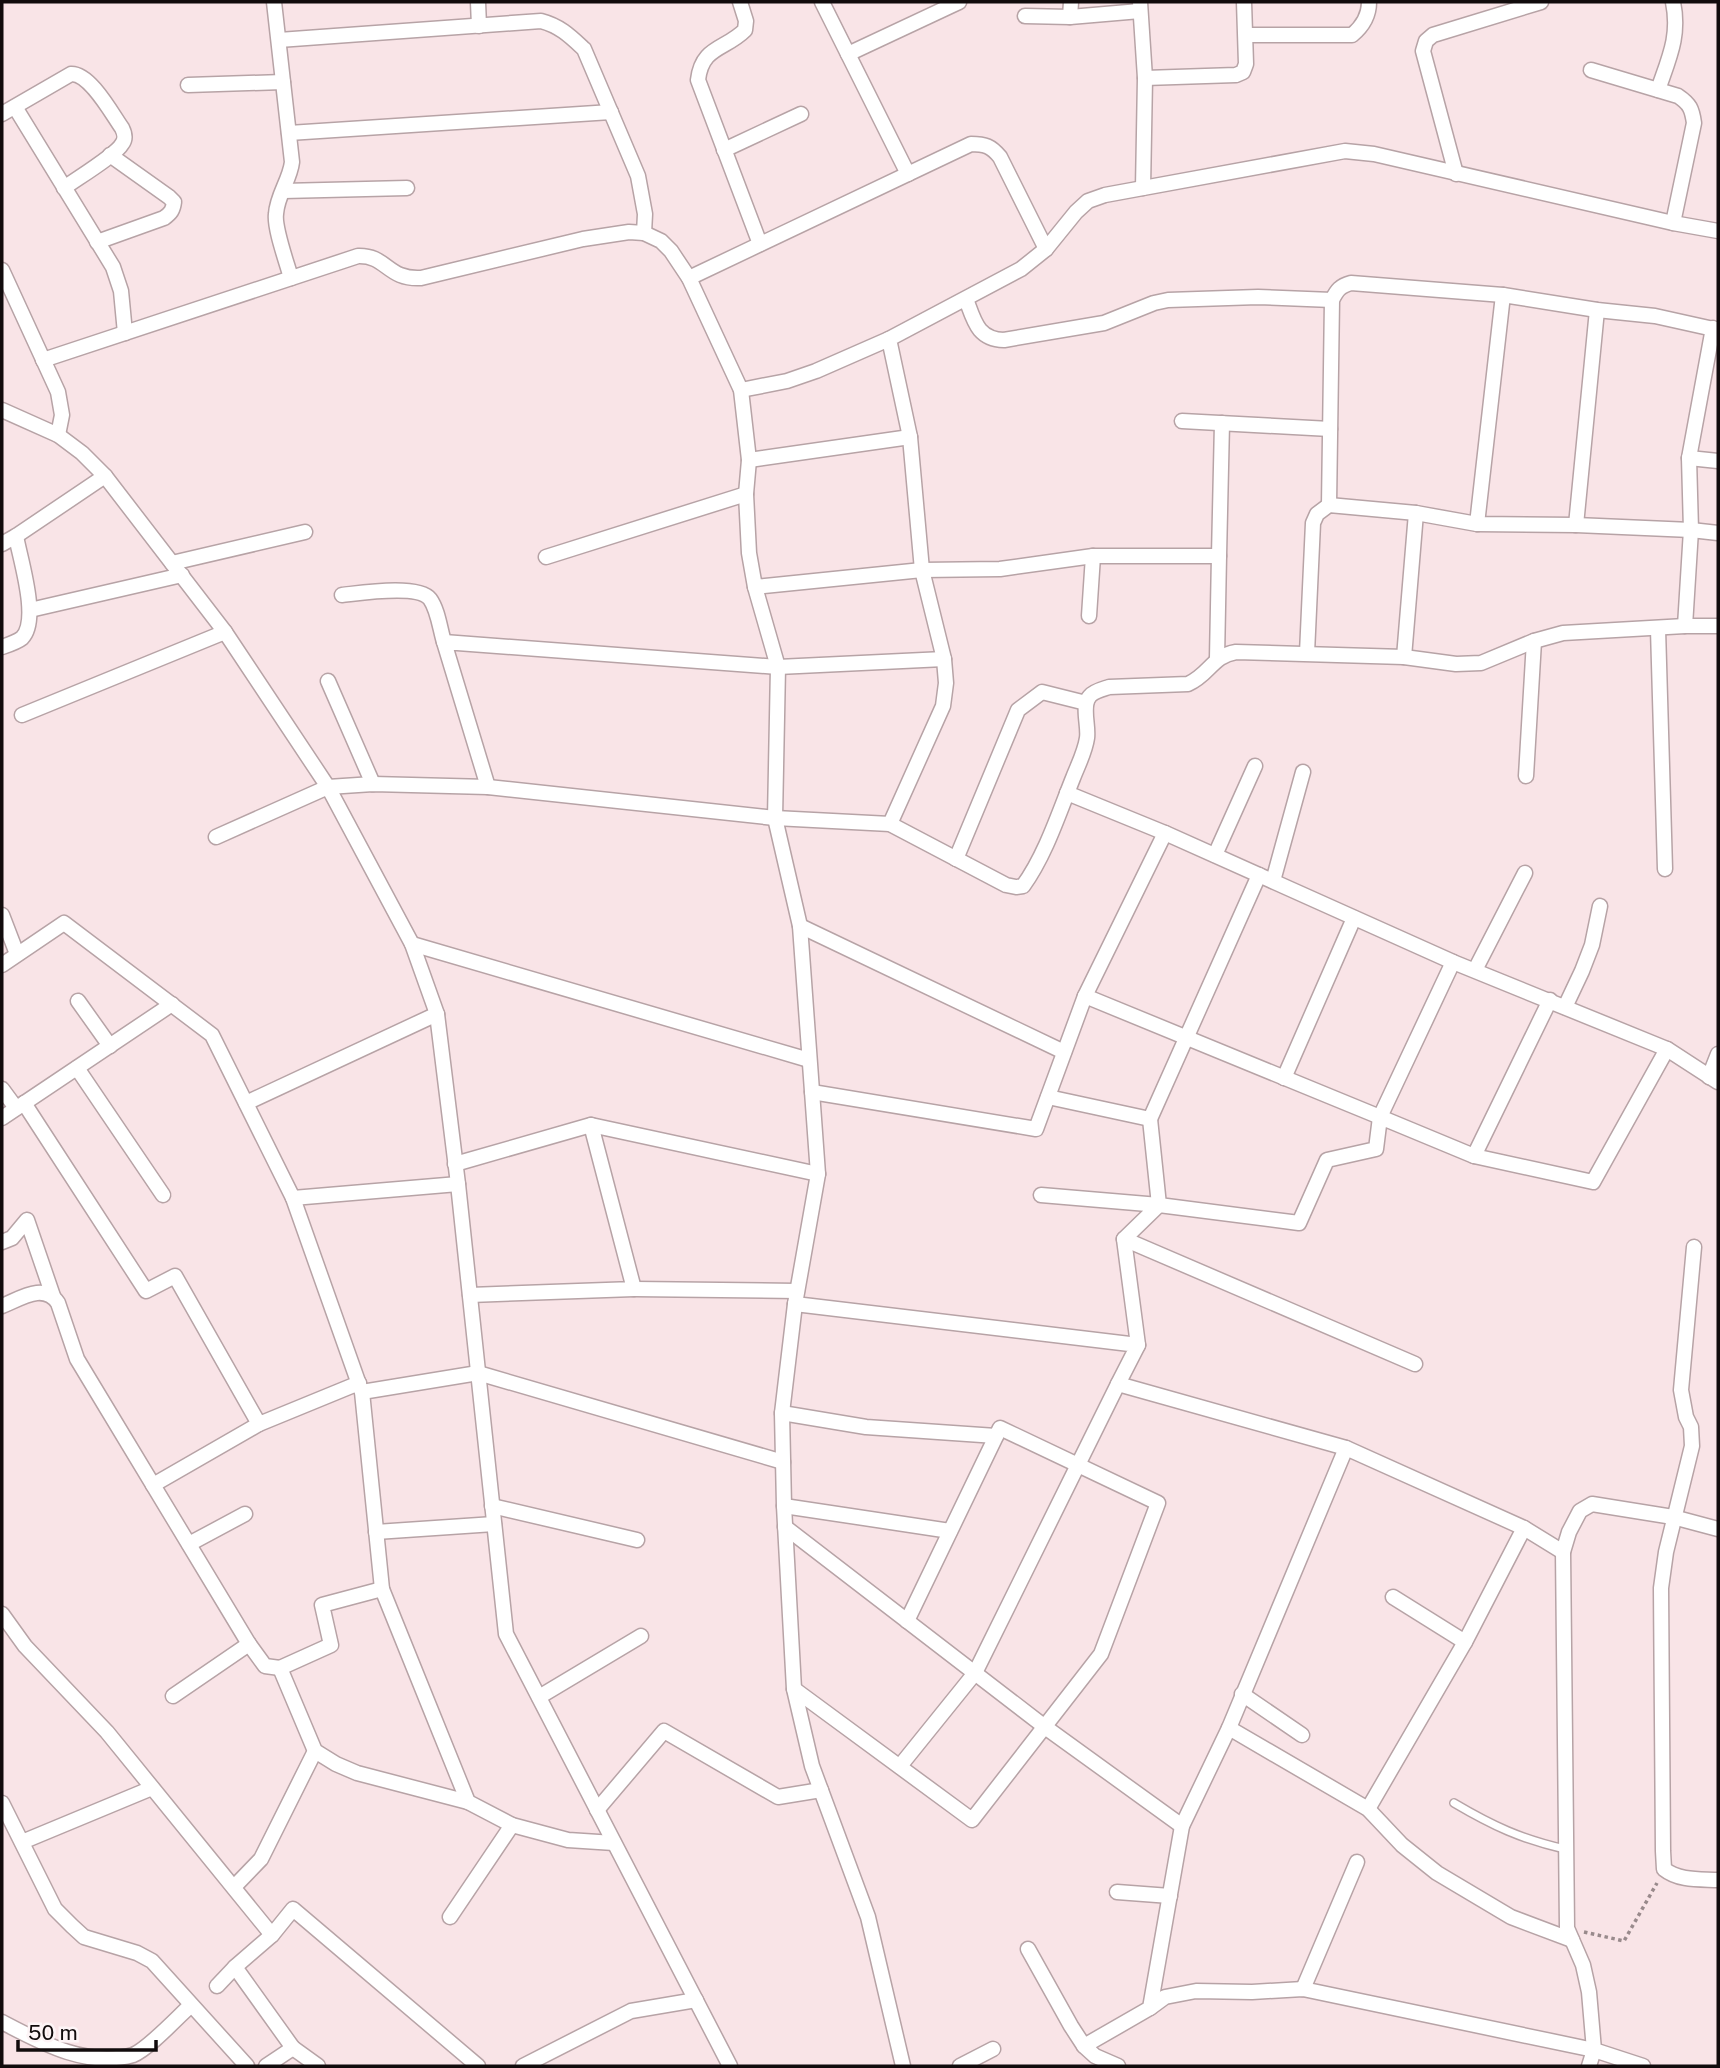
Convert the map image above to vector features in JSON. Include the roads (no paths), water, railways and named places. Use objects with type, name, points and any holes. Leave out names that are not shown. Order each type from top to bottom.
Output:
[{"type":"street","points":[[275,2],[291,170],[275,217],[291,278]]},
{"type":"street","points":[[478,2],[479,26]]},
{"type":"street","points":[[740,2],[746,21],[745,30],[704,58],[699,66],[698,80],[760,244]]},
{"type":"street","points":[[822,2],[908,174]]},
{"type":"street","points":[[848,54],[959,2]]},
{"type":"street","points":[[1145,78],[1236,75],[1243,72],[1246,64],[1244,2]]},
{"type":"street","points":[[1246,36],[1352,35],[1365,22],[1369,2]]},
{"type":"street","points":[[1456,174],[1423,51],[1426,41],[1433,35],[1541,2]]},
{"type":"street","points":[[1658,90],[1675,36],[1673,2]]},
{"type":"street","points":[[1025,16],[1071,9],[1140,6],[1145,78],[1143,188]]},
{"type":"street","points":[[279,40],[541,21],[556,25],[584,49],[611,112],[638,176],[645,214],[645,233]]},
{"type":"street","points":[[1591,70],[1678,96],[1688,102],[1694,123],[1673,223]]},
{"type":"street","points":[[64,188],[110,155],[124,142],[125,135],[92,87],[77,74],[71,74],[8,110],[64,188],[113,267],[121,291],[125,333]]},
{"type":"street","points":[[188,85],[283,82]]},
{"type":"street","points":[[289,133],[611,112]]},
{"type":"street","points":[[724,150],[801,114]]},
{"type":"street","points":[[689,278],[971,144],[984,144],[1000,157],[1046,249]]},
{"type":"street","points":[[741,390],[787,381],[817,371],[889,339],[966,299],[1021,269],[1046,249],[1088,201],[1105,195],[1345,151],[1374,154],[1673,223],[1718,230]]},
{"type":"street","points":[[97,242],[164,218],[173,209],[174,202],[169,197],[110,155]]},
{"type":"street","points":[[283,191],[407,188]]},
{"type":"street","points":[[43,360],[358,256],[377,259],[397,275],[409,279],[583,239],[629,232],[645,233],[661,241],[689,278],[741,390],[749,460],[746,494],[749,553],[755,587],[778,667],[775,818],[800,926],[818,1174],[796,1298],[782,1413],[794,1689],[812,1766],[868,1917],[903,2066]]},
{"type":"street","points":[[2,270],[58,392],[62,415],[58,435]]},
{"type":"street","points":[[1329,505],[1332,300],[1336,290],[1343,285],[1351,283],[1503,295],[1655,316],[1716,329],[1689,458],[1691,530],[1685,625]]},
{"type":"street","points":[[1477,524],[1503,295]]},
{"type":"street","points":[[966,299],[977,327],[992,340],[1104,323],[1168,300],[1258,297],[1332,300]]},
{"type":"street","points":[[1576,525],[1597,310]]},
{"type":"street","points":[[889,339],[909,437],[922,570],[944,659],[946,683],[943,706],[890,824]]},
{"type":"street","points":[[2,410],[58,435],[82,453],[104,476],[182,575],[225,632],[328,787],[412,944],[437,1014],[456,1164],[506,1634],[730,2066]]},
{"type":"street","points":[[1182,421],[1330,429]]},
{"type":"street","points":[[1217,658],[1222,423]]},
{"type":"street","points":[[749,460],[909,437]]},
{"type":"street","points":[[1689,458],[1718,461]]},
{"type":"street","points":[[2,544],[104,476]]},
{"type":"street","points":[[547,557],[746,494]]},
{"type":"street","points":[[1307,653],[1312,523],[1317,514],[1329,505],[1416,513],[1477,524],[1576,525],[1718,533]]},
{"type":"street","points":[[1404,657],[1416,513]]},
{"type":"street","points":[[172,563],[304,532]]},
{"type":"street","points":[[2,647],[22,637],[29,626],[30,610],[16,536]]},
{"type":"street","points":[[755,587],[922,570],[1000,569],[1093,556],[1219,556]]},
{"type":"street","points":[[1089,616],[1093,556]]},
{"type":"street","points":[[30,610],[182,575]]},
{"type":"street","points":[[342,594],[413,590],[431,601],[488,787]]},
{"type":"street","points":[[216,837],[328,787],[373,784],[488,787],[775,818],[890,824],[1006,885],[1016,887],[1023,886],[1033,873],[1085,747],[1088,735],[1086,703],[1090,695],[1109,687],[1188,684],[1200,679],[1217,658],[1236,652],[1404,657],[1457,664],[1481,663],[1534,641],[1563,634],[1685,625],[1718,626]]},
{"type":"street","points":[[1658,629],[1665,869]]},
{"type":"street","points":[[22,715],[225,632]]},
{"type":"street","points":[[1526,776],[1534,641]]},
{"type":"street","points":[[444,642],[778,667],[944,659]]},
{"type":"street","points":[[328,681],[373,784]]},
{"type":"street","points":[[956,859],[1018,710],[1042,692],[1086,703]]},
{"type":"street","points":[[1214,855],[1255,766]]},
{"type":"street","points":[[1273,881],[1303,772]]},
{"type":"street","points":[[1067,793],[1259,874],[1453,962],[1667,1049],[1714,1080],[1718,1054]]},
{"type":"street","points":[[811,1093],[1036,1129],[1085,996],[1165,833]]},
{"type":"street","points":[[1475,970],[1525,873]]},
{"type":"street","points":[[1159,1205],[1150,1119],[1259,874]]},
{"type":"street","points":[[1565,1006],[1592,944],[1600,906]]},
{"type":"street","points":[[2,915],[18,954]]},
{"type":"street","points":[[1284,1078],[1354,918]]},
{"type":"street","points":[[2,965],[64,923],[212,1035],[293,1198],[360,1388],[382,1589],[468,1802]]},
{"type":"street","points":[[800,926],[1064,1052]]},
{"type":"street","points":[[412,944],[809,1060]]},
{"type":"street","points":[[1041,1195],[1159,1205],[1299,1223],[1327,1160],[1376,1149],[1380,1117],[1453,962]]},
{"type":"street","points":[[1085,996],[1474,1156],[1594,1182],[1667,1049]]},
{"type":"street","points":[[1474,1156],[1549,1000]]},
{"type":"street","points":[[78,1001],[110,1046]]},
{"type":"street","points":[[2,1118],[172,1004]]},
{"type":"street","points":[[246,1103],[437,1014]]},
{"type":"street","points":[[77,1068],[163,1195]]},
{"type":"street","points":[[2,1089],[20,1106],[146,1291],[176,1276],[259,1424]]},
{"type":"street","points":[[1048,1097],[1150,1119]]},
{"type":"street","points":[[456,1164],[591,1125],[818,1174]]},
{"type":"street","points":[[591,1125],[634,1289]]},
{"type":"street","points":[[293,1198],[458,1184]]},
{"type":"street","points":[[1124,1239],[1159,1205]]},
{"type":"street","points":[[2,1242],[12,1238],[27,1220],[77,1359],[249,1644],[265,1666],[280,1668],[331,1645],[322,1605],[382,1589]]},
{"type":"street","points":[[900,1766],[975,1673],[1138,1345],[1124,1239]]},
{"type":"street","points":[[1124,1239],[1415,1364]]},
{"type":"street","points":[[1694,1247],[1681,1390],[1686,1417],[1691,1427],[1692,1446],[1666,1552],[1660,1613],[1662,1851],[1664,1868],[1679,1877],[1718,1880]]},
{"type":"street","points":[[470,1294],[634,1289],[796,1298],[1138,1345]]},
{"type":"street","points":[[2,1306],[39,1292],[53,1296]]},
{"type":"street","points":[[153,1485],[259,1424],[360,1388],[478,1373],[783,1462]]},
{"type":"street","points":[[1118,1384],[1346,1448],[1524,1528],[1563,1552]]},
{"type":"street","points":[[782,1413],[866,1427],[996,1436]]},
{"type":"street","points":[[794,1689],[972,1820],[1101,1654],[1158,1503],[1000,1428],[908,1621]]},
{"type":"street","points":[[1150,2008],[1182,1826],[1229,1728],[1346,1448]]},
{"type":"street","points":[[1589,2066],[1594,2050],[1589,1992],[1583,1965],[1570,1934],[1566,1850],[1563,1552],[1569,1532],[1580,1511],[1592,1504],[1674,1517],[1718,1529]]},
{"type":"street","points":[[492,1506],[637,1540]]},
{"type":"street","points":[[784,1506],[950,1531]]},
{"type":"street","points":[[189,1545],[244,1514]]},
{"type":"street","points":[[376,1532],[494,1524]]},
{"type":"street","points":[[785,1527],[1045,1727],[1182,1826]]},
{"type":"street","points":[[1367,1809],[1465,1642],[1524,1528]]},
{"type":"street","points":[[1394,1597],[1465,1642]]},
{"type":"street","points":[[2,1614],[26,1646],[107,1732],[272,1935]]},
{"type":"street","points":[[539,1697],[641,1636]]},
{"type":"street","points":[[173,1696],[249,1644]]},
{"type":"street","points":[[280,1668],[315,1751],[336,1764],[357,1773],[468,1802],[512,1825],[568,1840],[614,1843]]},
{"type":"street","points":[[1242,1694],[1302,1735]]},
{"type":"street","points":[[1229,1728],[1367,1809],[1402,1844],[1437,1873],[1511,1917],[1570,1934]]},
{"type":"street","points":[[597,1810],[664,1731],[778,1797],[821,1790]]},
{"type":"street","points":[[234,1887],[261,1859],[315,1751]]},
{"type":"street","points":[[22,1842],[152,1788]]},
{"type":"street","points":[[2,1803],[55,1909],[84,1937],[137,1953],[152,1961],[247,2066]]},
{"type":"street","points":[[450,1917],[512,1825]]},
{"type":"street","points":[[1303,1989],[1357,1862]]},
{"type":"street","points":[[1117,1892],[1170,1896]]},
{"type":"street","points":[[217,1986],[272,1935],[293,1909],[478,2066]]},
{"type":"street","points":[[1028,1949],[1084,2046],[1096,2056],[1118,2066]]},
{"type":"street","points":[[235,1967],[293,2048],[318,2066]]},
{"type":"street","points":[[1084,2046],[1165,1997],[1196,1991],[1303,1989],[1594,2050],[1643,2066]]},
{"type":"street","points":[[523,2066],[631,2011],[696,2000]]},
{"type":"street","points":[[2,2022],[72,2059],[90,2063],[112,2063],[135,2055],[191,2006]]},
{"type":"street","points":[[266,2066],[293,2048]]},
{"type":"street","points":[[960,2066],[993,2049]]},
{"type":"lane","points":[[1454,1803],[1492,1825],[1534,1842],[1566,1850]]}]
